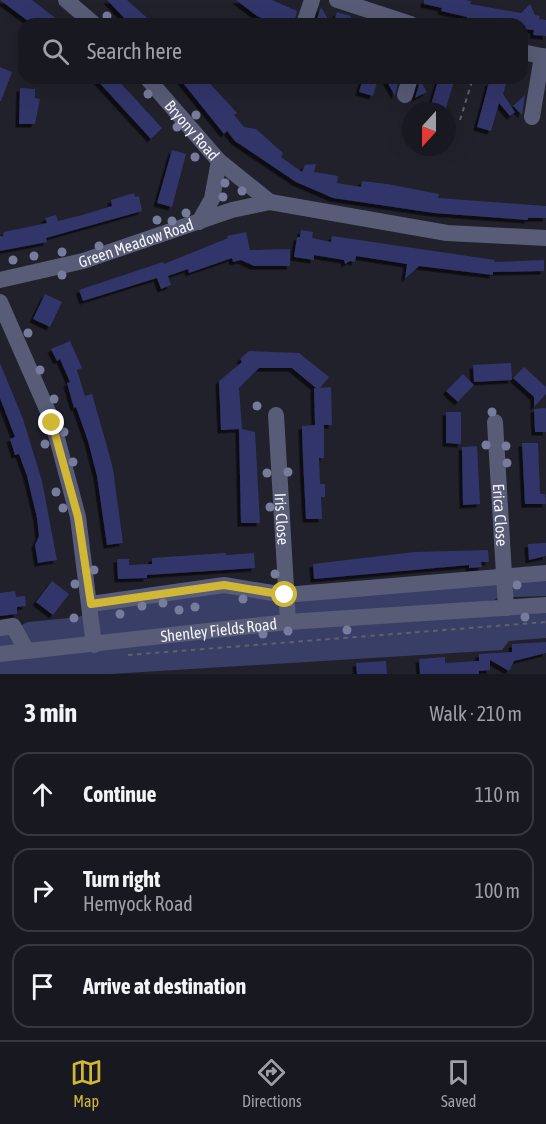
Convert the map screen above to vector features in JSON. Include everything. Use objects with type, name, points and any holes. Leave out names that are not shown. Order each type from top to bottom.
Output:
[{"type":"street","points":[[66,0],[87,18]]},
{"type":"street","points":[[306,18],[312,0]]},
{"type":"street","points":[[337,0],[392,18]]},
{"type":"street","points":[[528,53],[544,57],[532,117]]},
{"type":"street","name":"Bryony Road","points":[[152,84],[219,161],[212,199],[199,222]]},
{"type":"street","points":[[405,95],[408,84]]},
{"type":"street","name":"Green Meadow Road","points":[[219,161],[270,202]]},
{"type":"street","name":"Green Meadow Road","points":[[0,280],[83,261],[232,210],[270,202],[447,233],[546,238]]},
{"type":"street","points":[[0,302],[52,423],[78,517],[91,604],[94,645]]},
{"type":"street","name":"Iris Close","points":[[276,415],[288,622]]},
{"type":"street","name":"Erica Close","points":[[495,422],[506,608]]},
{"type":"street","points":[[91,604],[224,585],[285,595],[546,573]]},
{"type":"street","name":"Shenley Fields Road","points":[[0,654],[288,622],[546,605]]},
{"type":"street","points":[[0,627],[13,626],[27,651]]},
{"type":"path","points":[[460,120],[471,84]]},
{"type":"path","points":[[124,656],[546,622]]},
{"type":"shaded area","points":[[546,577],[546,596],[512,597],[513,581]]},
{"type":"shaded area","points":[[498,584],[499,597],[494,600],[375,621],[546,612],[546,638],[509,641],[502,650],[110,674],[0,674],[0,631],[11,630],[28,622],[79,617],[100,606],[225,587]]},
{"type":"building","points":[[0,0],[32,0],[55,18],[24,18]]},
{"type":"building","points":[[107,0],[127,0],[147,18],[124,18]]},
{"type":"building","points":[[236,0],[272,0],[297,11],[295,18],[257,16]]},
{"type":"building","points":[[424,0],[465,0],[471,1],[470,4],[521,13],[530,4],[535,15],[540,16],[539,19],[546,20],[546,36],[533,35],[534,30],[528,30],[528,18],[467,18],[424,4]]},
{"type":"building","points":[[321,7],[327,18],[317,18]]},
{"type":"building","points":[[337,12],[351,16],[350,18],[335,18]]},
{"type":"building","points":[[0,67],[12,72],[1,101],[0,101]]},
{"type":"building","points":[[101,84],[122,84],[162,128],[151,139]]},
{"type":"building","points":[[184,84],[210,84],[237,113],[234,115],[244,127],[256,129],[283,153],[281,157],[302,172],[305,165],[316,164],[314,172],[338,176],[337,183],[361,187],[362,181],[439,194],[438,198],[546,206],[546,218],[528,218],[528,220],[434,213],[333,198],[296,182],[235,141],[227,131],[224,134]]},
{"type":"building","points":[[361,84],[376,84],[373,96],[359,92]]},
{"type":"building","points":[[388,84],[398,84],[395,96]]},
{"type":"building","points":[[419,84],[422,84],[427,92],[415,98]]},
{"type":"building","points":[[437,84],[453,84],[448,102],[432,102]]},
{"type":"building","points":[[488,84],[506,84],[503,94],[515,112],[510,116],[499,103],[491,131],[477,127]]},
{"type":"building","points":[[20,88],[35,89],[35,98],[40,99],[35,124],[19,124]]},
{"type":"building","points":[[525,95],[522,115],[513,106]]},
{"type":"building","points":[[172,150],[186,154],[172,207],[157,203]]},
{"type":"building","points":[[134,193],[135,197],[139,196],[142,211],[46,238],[47,242],[0,251],[0,236],[3,236],[4,232],[47,223],[45,218],[56,215],[58,221],[79,216],[112,206],[111,200]]},
{"type":"building","points":[[301,230],[313,232],[312,238],[331,242],[332,236],[495,260],[494,262],[544,260],[544,271],[493,272],[493,275],[419,266],[405,279],[407,264],[356,256],[355,262],[350,261],[345,264],[344,260],[314,255],[314,260],[294,257],[297,237],[300,237]]},
{"type":"building","points":[[246,232],[250,250],[290,249],[290,266],[254,266],[241,260],[233,262],[232,258],[189,273],[188,269],[168,276],[171,285],[161,289],[157,278],[83,301],[79,290],[163,262],[164,264],[228,238],[227,236]]},
{"type":"building","points":[[45,294],[62,302],[50,327],[33,319]]},
{"type":"building","points":[[70,341],[82,368],[77,370],[85,396],[92,394],[113,469],[123,543],[107,545],[97,476],[88,441],[76,407],[74,408],[67,383],[70,382],[60,359],[57,361],[51,349]]},
{"type":"building","points":[[249,351],[299,353],[329,377],[320,388],[331,387],[332,425],[324,425],[324,458],[319,458],[320,484],[325,484],[325,497],[321,497],[322,519],[306,519],[303,459],[302,426],[315,425],[314,388],[316,388],[292,368],[259,368],[239,388],[242,429],[255,432],[260,523],[241,523],[239,429],[221,430],[219,381],[242,362],[240,359]]},
{"type":"building","points":[[0,363],[23,419],[42,481],[57,560],[38,563],[35,545],[39,536],[37,518],[27,476],[19,454],[15,455],[10,439],[15,437],[0,398]]},
{"type":"building","points":[[511,363],[512,380],[474,382],[473,365]]},
{"type":"building","points":[[524,367],[546,387],[546,394],[534,407],[534,397],[513,378]]},
{"type":"building","points":[[463,374],[474,385],[458,402],[446,391]]},
{"type":"building","points":[[546,408],[546,432],[535,432],[534,409]]},
{"type":"building","points":[[446,412],[461,412],[461,444],[446,443]]},
{"type":"building","points":[[522,443],[538,443],[540,494],[545,494],[546,504],[525,504]]},
{"type":"building","points":[[477,446],[480,504],[463,505],[462,447]]},
{"type":"building","points":[[546,543],[546,556],[529,560],[528,544]]},
{"type":"building","points":[[488,550],[489,562],[481,562],[482,567],[469,568],[469,565],[314,579],[313,564],[414,552]]},
{"type":"building","points":[[226,553],[226,555],[254,553],[255,568],[118,579],[117,559],[129,559],[129,565],[152,564],[152,558]]},
{"type":"building","points":[[52,581],[69,594],[53,615],[36,602]]},
{"type":"building","points":[[15,591],[16,597],[25,596],[26,606],[17,607],[17,614],[0,616],[0,593]]},
{"type":"building","points":[[546,642],[546,653],[514,661],[509,671],[490,660],[490,670],[479,671],[479,674],[420,674],[419,659],[445,657],[445,663],[479,661],[479,654],[512,652],[512,644]]},
{"type":"building","points":[[386,661],[387,674],[357,674],[356,663]]},
{"type":"route","points":[[52,423],[78,517],[91,604],[224,585],[285,595]]}]
